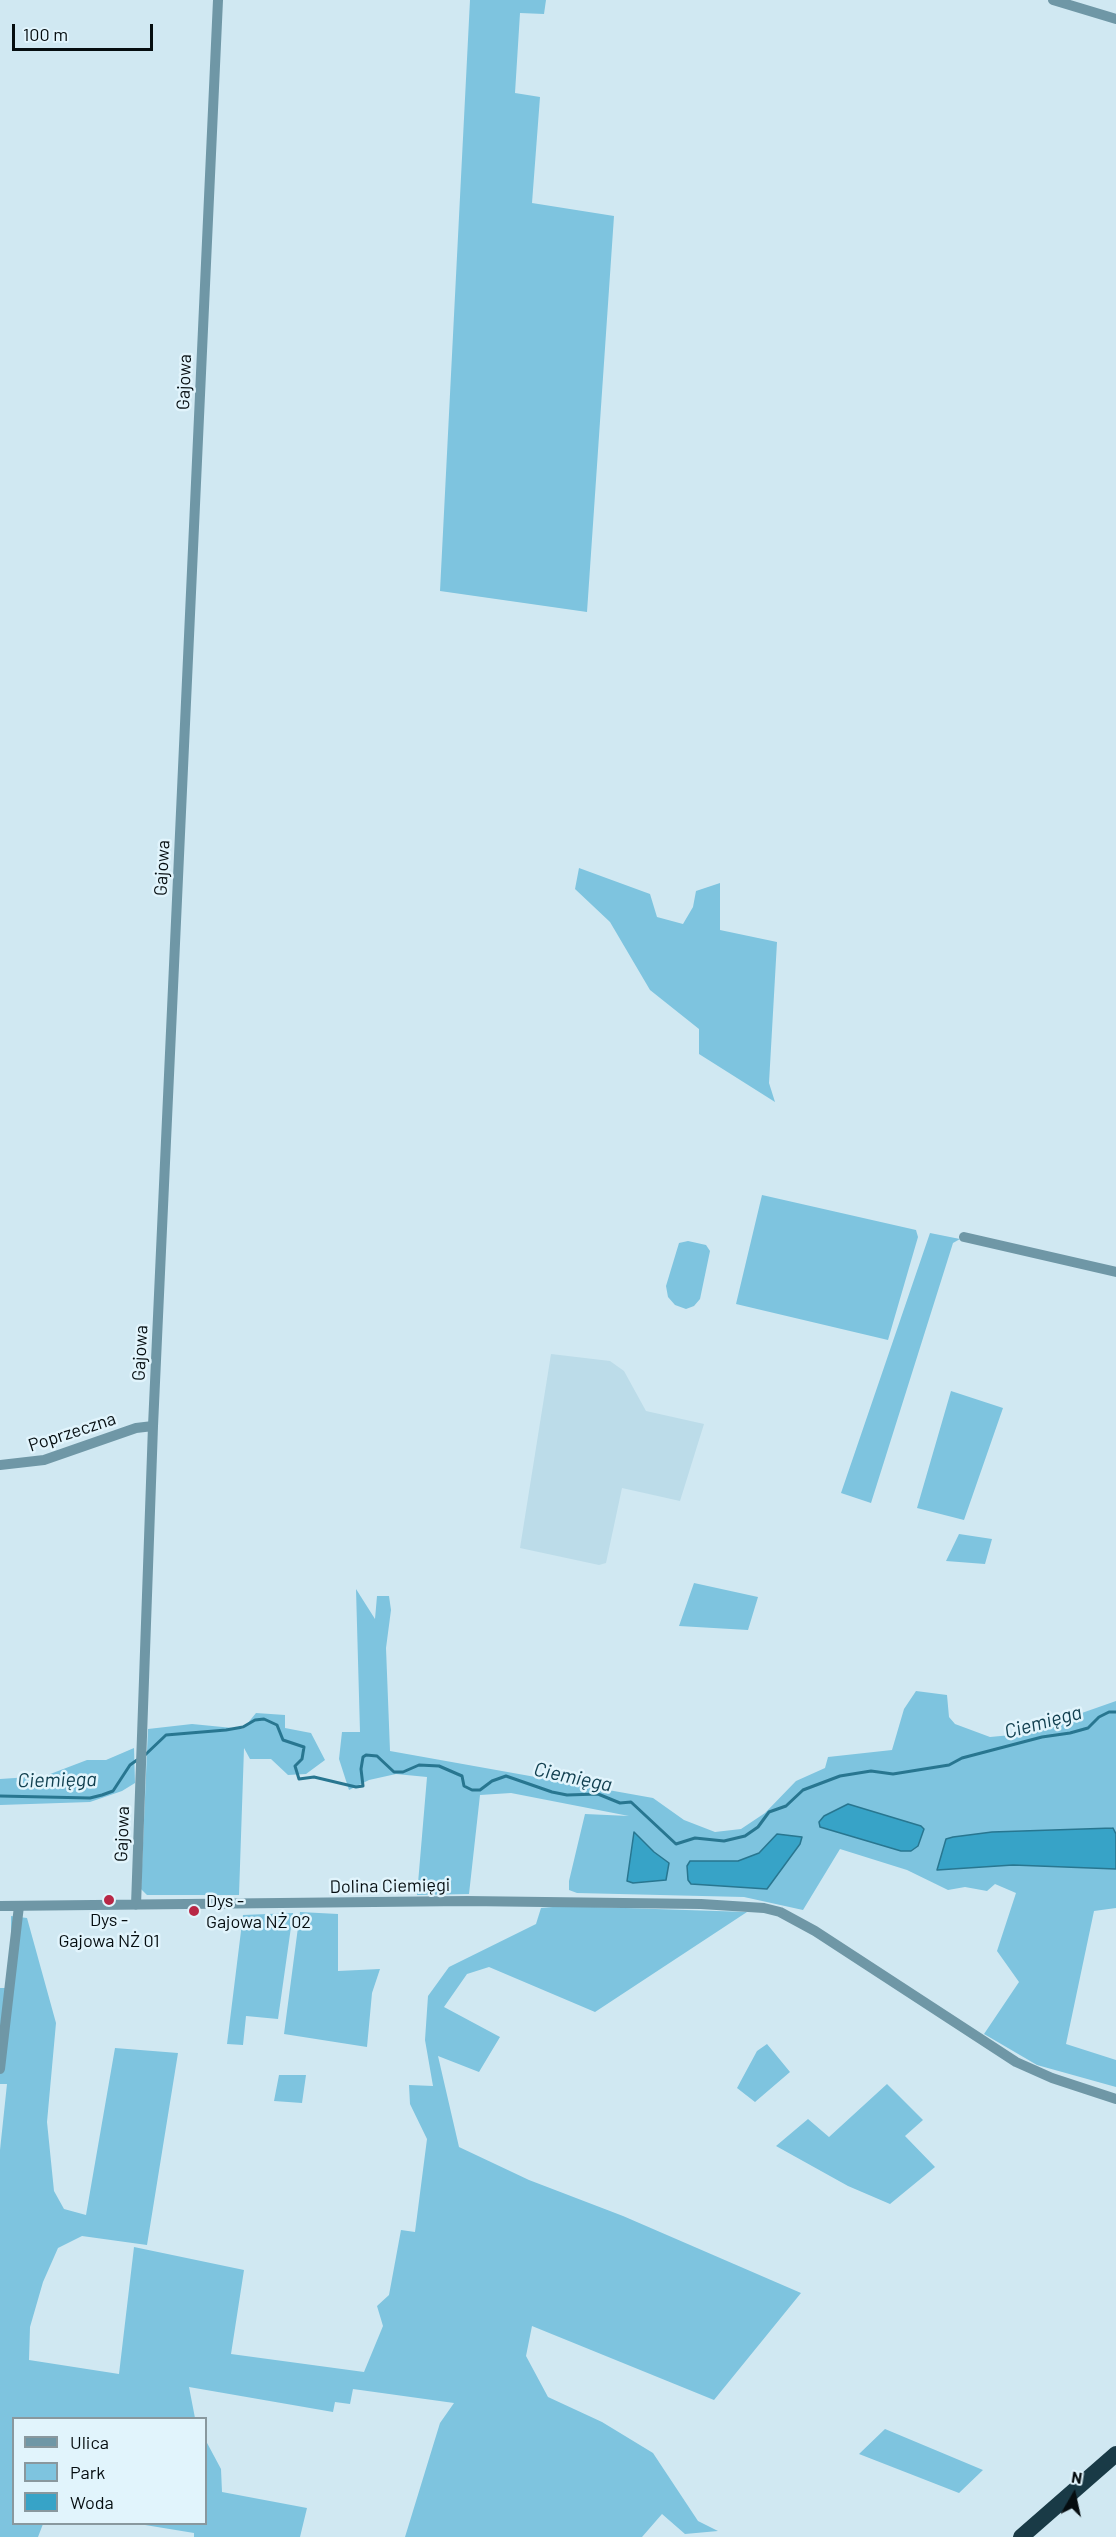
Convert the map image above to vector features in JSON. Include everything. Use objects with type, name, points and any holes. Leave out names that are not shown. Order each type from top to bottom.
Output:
[{"type":"highway","points":[[1021,2537],[1116,2454]]},
{"type":"street","name":"Gajowa","points":[[136,1905],[153,1426],[218,0]]},
{"type":"street","points":[[1053,0],[1116,19]]},
{"type":"street","points":[[964,1237],[1116,1272]]},
{"type":"street","name":"Poprzeczna","points":[[0,1465],[44,1460],[136,1428],[153,1426]]},
{"type":"street","name":"Dolina Ciemięgi","points":[[0,1906],[564,1901],[731,1905],[780,1912],[815,1931],[1016,2062],[1052,2078],[1116,2098]]},
{"type":"street","points":[[0,2069],[19,1906]]},
{"type":"shaded area","points":[[551,1354],[610,1361],[624,1371],[646,1411],[704,1424],[680,1501],[622,1488],[606,1563],[599,1565],[520,1548]]},
{"type":"green space","points":[[470,0],[546,0],[544,14],[520,13],[515,93],[540,97],[532,203],[614,216],[587,612],[440,591]]},
{"type":"green space","points":[[579,868],[650,894],[657,917],[683,924],[693,907],[696,891],[720,883],[720,930],[777,942],[769,1083],[775,1102],[699,1054],[699,1029],[650,990],[610,922],[575,889]]},
{"type":"green space","points":[[762,1195],[916,1230],[918,1237],[888,1340],[736,1304]]},
{"type":"green space","points":[[930,1233],[960,1239],[953,1243],[871,1503],[841,1493]]},
{"type":"green space","points":[[688,1241],[706,1245],[710,1251],[700,1299],[694,1306],[686,1309],[675,1305],[668,1297],[666,1286],[679,1243]]},
{"type":"green space","points":[[951,1391],[1003,1408],[964,1520],[917,1508]]},
{"type":"green space","points":[[959,1534],[992,1539],[985,1564],[946,1561]]},
{"type":"green space","points":[[694,1583],[758,1597],[748,1630],[679,1626]]},
{"type":"green space","points":[[356,1589],[375,1619],[377,1596],[389,1596],[391,1610],[386,1648],[390,1751],[653,1798],[684,1820],[715,1832],[741,1829],[765,1813],[796,1781],[825,1768],[828,1757],[892,1750],[904,1709],[916,1691],[947,1695],[949,1717],[955,1724],[990,1737],[1022,1734],[1116,1701],[1116,1908],[1094,1911],[1066,2044],[1116,2060],[1116,2087],[1037,2065],[984,2034],[1019,1982],[997,1951],[1016,1893],[995,1884],[987,1891],[965,1887],[948,1890],[907,1870],[840,1849],[803,1910],[744,1897],[577,1893],[569,1890],[569,1881],[585,1814],[629,1816],[511,1793],[480,1795],[469,1894],[417,1895],[427,1777],[396,1774],[369,1780],[349,1790],[339,1759],[342,1732],[360,1732]],"holes":[[[777,1834],[800,1844],[767,1889],[738,1886],[690,1861],[738,1861],[759,1853]]]},
{"type":"green space","points":[[256,1713],[285,1715],[285,1728],[311,1733],[325,1760],[306,1774],[288,1775],[271,1759],[250,1759],[244,1748],[239,1895],[147,1895],[141,1889],[148,1729],[192,1724],[243,1729]]},
{"type":"green space","points":[[134,1748],[135,1783],[122,1791],[90,1802],[0,1805],[0,1779],[45,1776],[87,1760],[106,1760]]},
{"type":"green space","points":[[564,1906],[747,1912],[595,2012],[489,1967],[467,1974],[444,2007],[500,2037],[479,2072],[438,2056],[459,2147],[529,2180],[623,2216],[801,2293],[714,2400],[532,2326],[526,2356],[548,2397],[602,2422],[653,2453],[698,2521],[718,2531],[685,2534],[662,2514],[642,2537],[405,2537],[440,2423],[454,2403],[353,2389],[350,2404],[335,2402],[333,2412],[189,2387],[195,2417],[12,2417],[12,2525],[43,2525],[38,2537],[0,2537],[0,2150],[7,2084],[0,2084],[0,1988],[11,1988],[11,1916],[27,1918],[56,2023],[47,2122],[54,2191],[64,2209],[86,2215],[115,2048],[178,2053],[147,2245],[82,2236],[58,2248],[43,2282],[30,2327],[29,2360],[119,2374],[134,2247],[244,2270],[231,2354],[364,2372],[383,2326],[377,2306],[389,2295],[401,2230],[415,2232],[427,2139],[410,2104],[409,2085],[433,2086],[425,2040],[428,1996],[449,1967],[536,1924],[541,1908]]},
{"type":"green space","points":[[300,1912],[338,1914],[338,1971],[380,1969],[372,1993],[367,2047],[284,2034]]},
{"type":"green space","points":[[293,1913],[278,2019],[246,2016],[243,2045],[227,2044],[243,1915]]},
{"type":"green space","points":[[767,2044],[790,2072],[755,2102],[737,2088],[757,2051]]},
{"type":"green space","points":[[279,2075],[306,2075],[302,2103],[274,2101]]},
{"type":"green space","points":[[887,2084],[923,2120],[905,2136],[935,2167],[890,2204],[848,2186],[776,2146],[808,2119],[829,2137]]},
{"type":"green space","points":[[885,2429],[983,2470],[959,2493],[859,2454]]},
{"type":"green space","points":[[207,2443],[221,2469],[222,2492],[307,2508],[300,2537],[194,2537],[194,2533],[145,2525],[207,2525]]},
{"type":"water","points":[[848,1804],[921,1826],[924,1829],[918,1846],[911,1851],[901,1851],[820,1827],[819,1822],[824,1816]]},
{"type":"water","points":[[1113,1828],[1116,1834],[1116,1869],[1013,1865],[937,1870],[946,1839],[953,1837],[992,1832]]},
{"type":"water","points":[[634,1832],[669,1863],[666,1880],[633,1883],[627,1881]]},
{"type":"water","points":[[777,1834],[802,1837],[800,1844],[767,1889],[691,1884],[688,1880],[687,1866],[690,1861],[738,1861],[759,1853]]},
{"type":"waterway","name":"Ciemięga","points":[[145,1755],[166,1735],[226,1730],[243,1727],[255,1720],[264,1719],[277,1725],[283,1740],[304,1747],[302,1759],[295,1766],[299,1779],[314,1777],[356,1787],[363,1786],[361,1769],[363,1757],[366,1755],[377,1756],[394,1772],[403,1772],[419,1765],[439,1766],[462,1776],[464,1786],[472,1790],[480,1790],[492,1781],[506,1776],[552,1792],[567,1795],[598,1794],[620,1803],[631,1802],[676,1844],[695,1838],[724,1841],[745,1836],[758,1827],[769,1812],[786,1806],[803,1790],[840,1776],[871,1771],[893,1774],[949,1765],[962,1758],[1042,1737],[1088,1728],[1099,1717],[1109,1712],[1116,1712]]},
{"type":"waterway","name":"Ciemięga","points":[[0,1796],[90,1798],[102,1795],[113,1791],[130,1765],[137,1760]]},
{"type":"place","name":"Dys - Gajowa NŻ 01","points":[[109,1900]]},
{"type":"place","name":"Dys - Gajowa NŻ 02","points":[[194,1911]]}]
